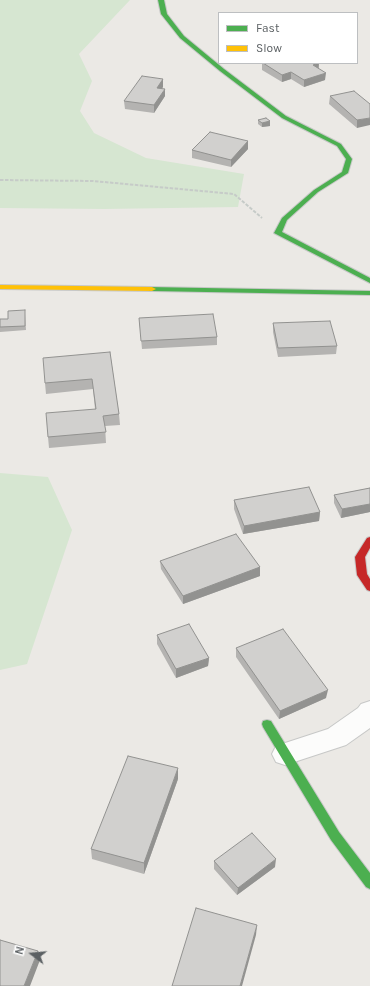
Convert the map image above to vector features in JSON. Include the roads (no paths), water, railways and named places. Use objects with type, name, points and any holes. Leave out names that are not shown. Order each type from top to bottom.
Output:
[{"type":"street","points":[[161,0],[164,14],[182,37],[222,70],[284,117],[339,145],[349,159],[345,173],[316,191],[284,219],[278,233],[370,281]]},
{"type":"street","points":[[0,287],[72,287],[278,292],[370,292]]},
{"type":"street","points":[[370,540],[360,557],[362,575],[370,587]]},
{"type":"street","points":[[285,754],[337,737],[367,716],[370,712]]},
{"type":"street","points":[[267,724],[295,772],[336,836],[370,883]]}]
